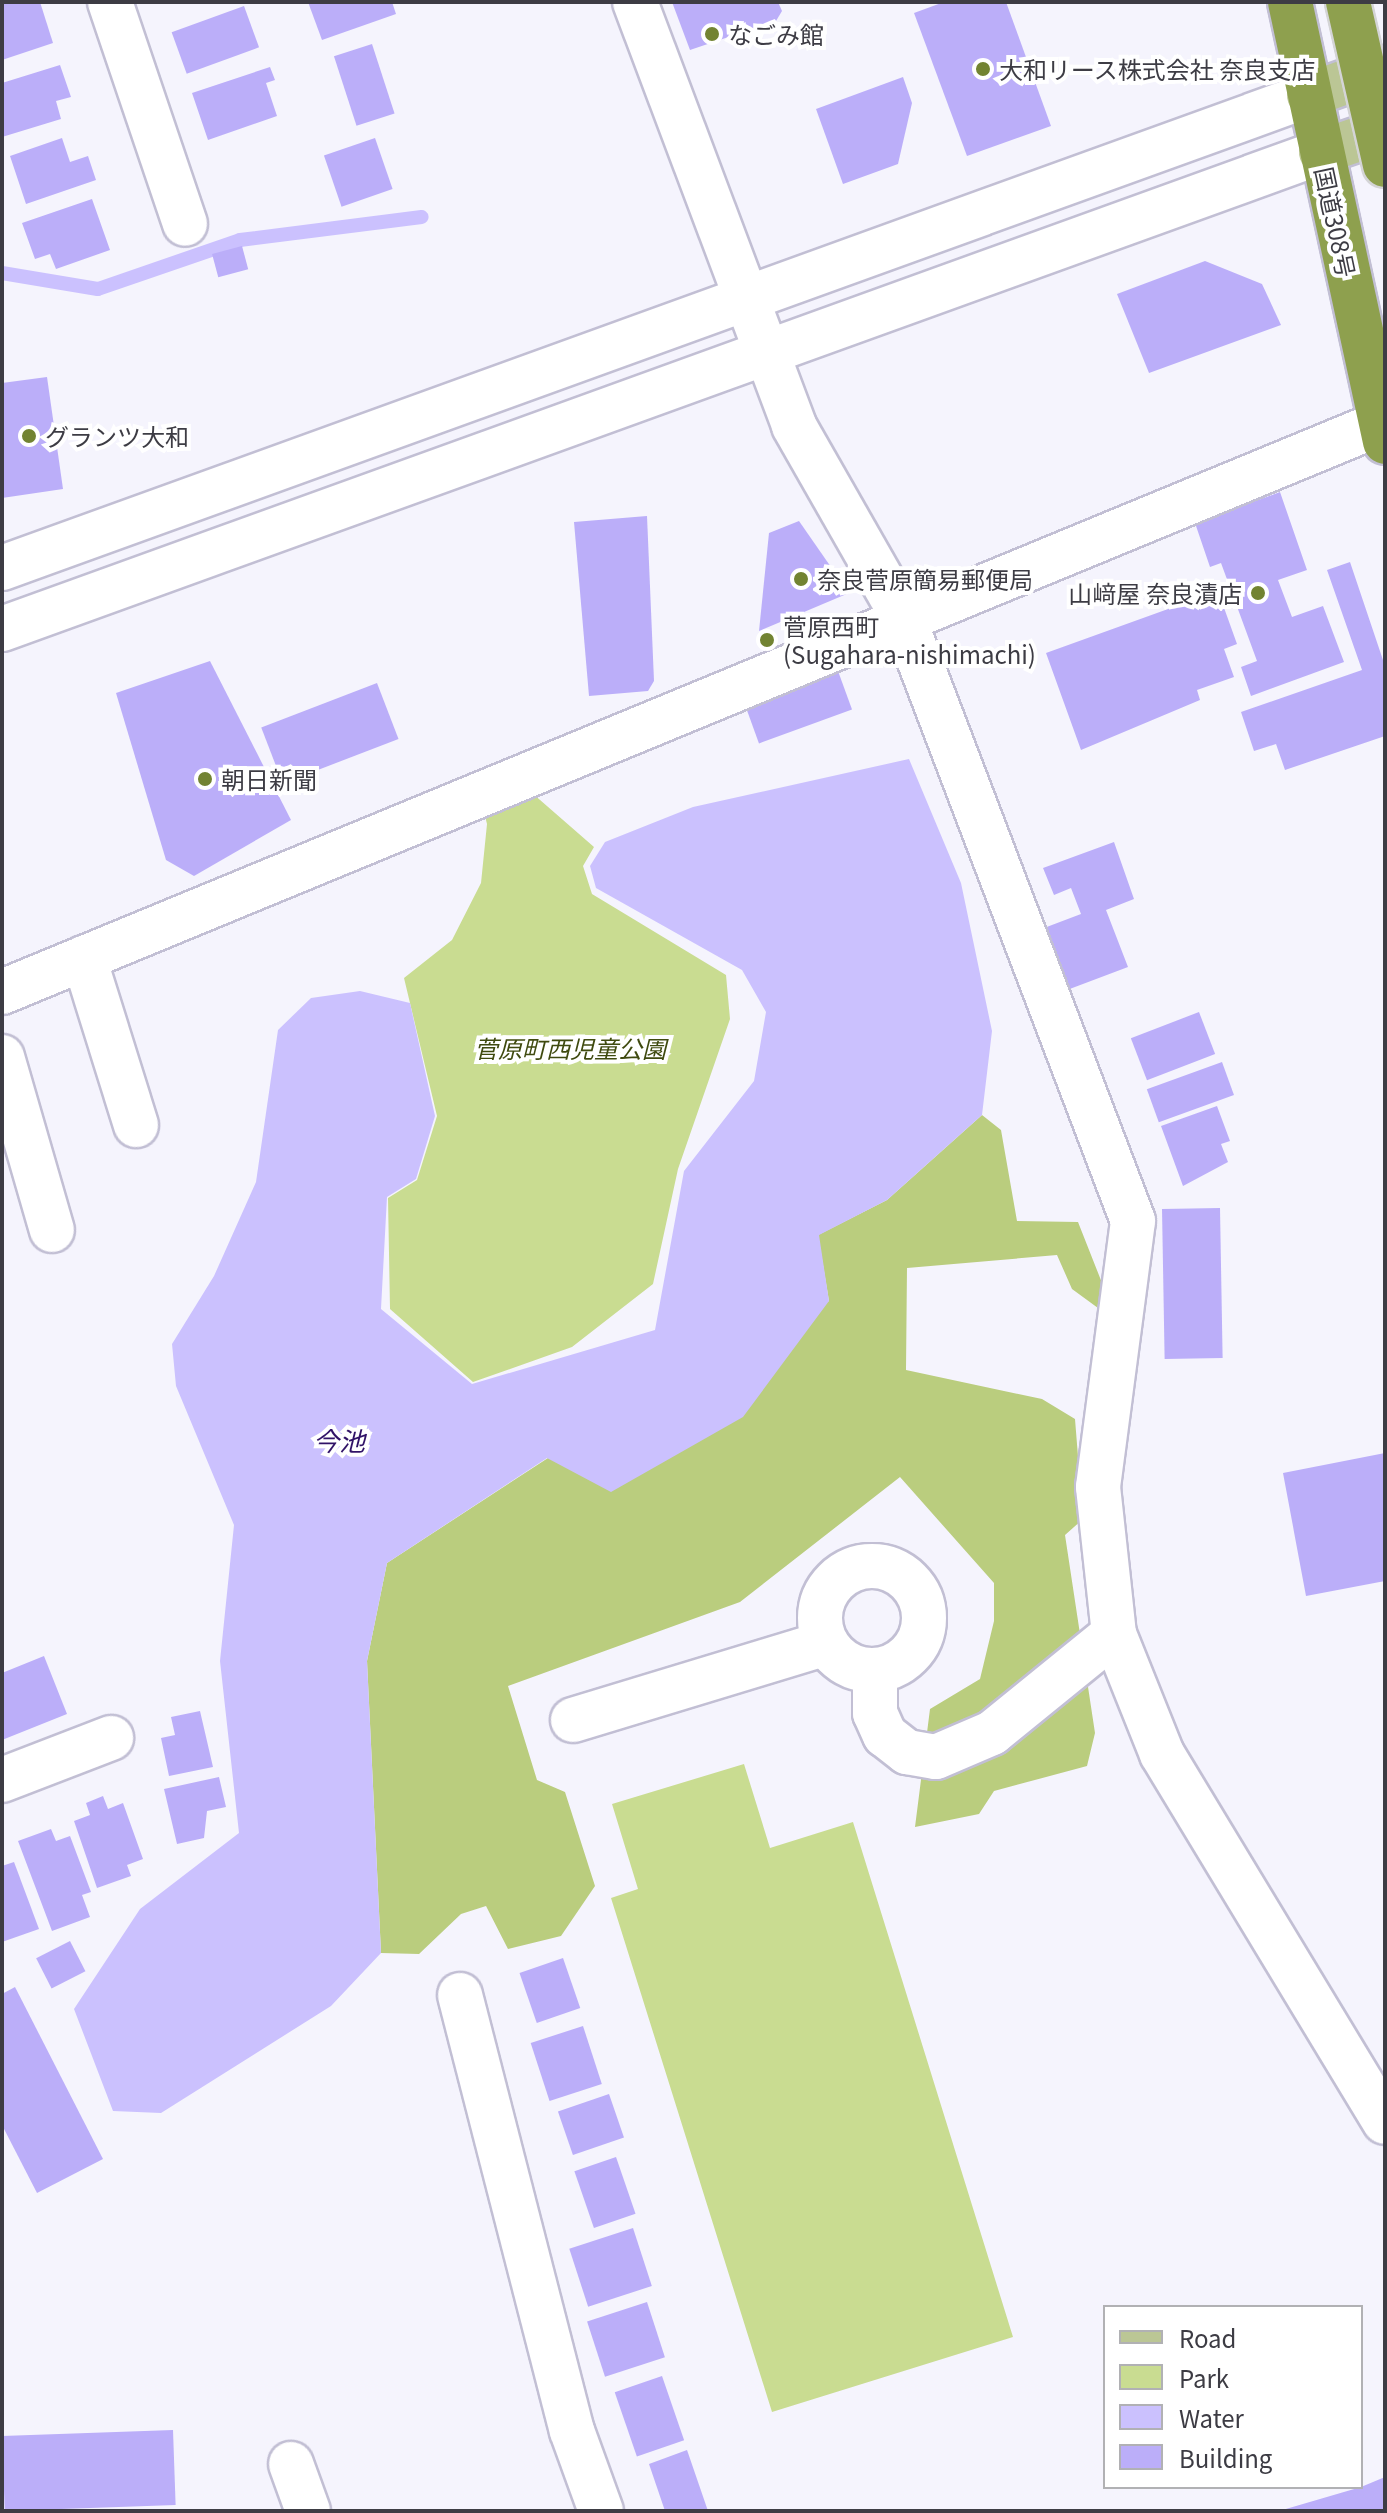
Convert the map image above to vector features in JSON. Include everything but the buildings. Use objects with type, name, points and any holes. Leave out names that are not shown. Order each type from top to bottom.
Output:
[{"type":"highway","name":"国道308号","points":[[1290,2],[1383,433]]},
{"type":"highway","points":[[1348,2],[1385,165]]},
{"type":"main road","points":[[1309,95],[1385,68]]},
{"type":"main road","points":[[1321,152],[1385,130]]},
{"type":"street","points":[[635,2],[794,426],[903,617],[1133,1221],[1098,1487],[1114,1634],[1162,1754],[1385,2122]]},
{"type":"street","points":[[121,5],[185,224]]},
{"type":"street","points":[[2,568],[1309,95]]},
{"type":"street","points":[[2,629],[1321,152]]},
{"type":"street","points":[[2,992],[903,617],[1383,433]]},
{"type":"street","points":[[84,958],[136,1125]]},
{"type":"street","points":[[2,1057],[52,1230]]},
{"type":"street","points":[[878,1566],[898,1572],[921,1600],[921,1637],[898,1664],[875,1671],[840,1660],[826,1643],[821,1607],[844,1574],[878,1566]]},
{"type":"street","points":[[875,1671],[875,1713],[885,1735],[907,1752],[936,1757],[992,1733],[1114,1634]]},
{"type":"street","points":[[573,1720],[826,1643]]},
{"type":"street","points":[[2,1780],[111,1738]]},
{"type":"street","points":[[460,1995],[572,2431],[601,2511]]},
{"type":"street","points":[[291,2464],[308,2511]]},
{"type":"green space","name":"菅原町西児童公園","points":[[524,786],[594,847],[583,866],[592,894],[726,975],[730,1019],[678,1169],[653,1284],[572,1347],[473,1382],[390,1309],[388,1198],[417,1180],[437,1116],[404,978],[452,940],[481,883],[487,824],[481,800]]},
{"type":"green space","points":[[982,1115],[1001,1130],[1017,1221],[1078,1222],[1106,1293],[1098,1308],[1072,1289],[1057,1255],[907,1268],[906,1370],[1042,1399],[1075,1419],[1083,1519],[1065,1535],[1095,1733],[1087,1766],[994,1791],[979,1814],[915,1827],[930,1709],[980,1679],[994,1621],[994,1583],[900,1477],[740,1602],[508,1686],[537,1780],[565,1792],[595,1886],[561,1936],[508,1949],[486,1906],[461,1914],[419,1954],[381,1953],[367,1661],[387,1563],[548,1458],[829,1301],[818,1235],[887,1200]]},
{"type":"green space","points":[[744,1764],[770,1848],[853,1822],[1013,2337],[772,2412],[611,1898],[638,1889],[612,1804]]},
{"type":"water","name":"今池","points":[[909,759],[961,883],[992,1031],[982,1115],[887,1200],[819,1235],[829,1301],[743,1417],[611,1492],[547,1458],[387,1563],[367,1661],[381,1953],[331,2006],[161,2113],[113,2111],[74,2009],[140,1909],[239,1833],[220,1661],[234,1525],[176,1386],[172,1344],[214,1276],[256,1182],[278,1030],[311,998],[360,991],[410,1003],[435,1116],[416,1179],[387,1197],[381,1309],[472,1384],[655,1330],[684,1171],[754,1081],[766,1012],[742,970],[596,888],[590,866],[605,842],[693,807]]},
{"type":"waterway","points":[[2,273],[98,289],[240,240],[422,217]]},
{"type":"place","name":"なごみ館","points":[[712,34]]},
{"type":"place","name":"大和リース株式会社 奈良支店","points":[[983,69]]},
{"type":"place","name":"グランツ大和","points":[[29,436]]},
{"type":"place","name":"奈良菅原簡易郵便局","points":[[801,579]]},
{"type":"place","name":"山﨑屋 奈良漬店","points":[[1258,593]]},
{"type":"place","name":"菅原西町 (Sugahara-nishimachi)","points":[[767,640]]},
{"type":"place","name":"朝日新聞","points":[[205,779]]}]
